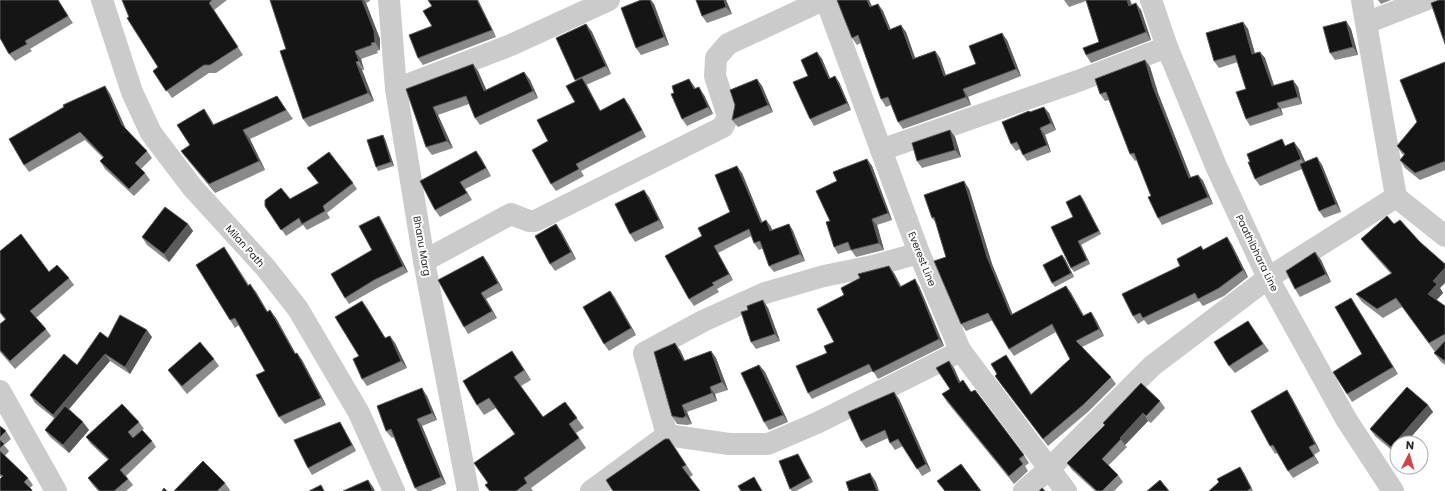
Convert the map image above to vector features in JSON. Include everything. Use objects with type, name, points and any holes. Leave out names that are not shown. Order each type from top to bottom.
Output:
[{"type":"street","name":"Milan Path","points":[[102,0],[132,92],[151,133],[192,187],[265,267],[298,308],[359,413],[394,491]]},
{"type":"street","name":"Bhanu Marg","points":[[389,0],[396,89],[424,261],[468,491]]},
{"type":"street","points":[[396,89],[511,45],[609,0]]},
{"type":"street","points":[[424,261],[511,214],[529,222],[535,221],[723,127],[728,116],[715,76],[716,58],[728,44],[824,0]]},
{"type":"street","name":"Everest Line","points":[[824,0],[918,253],[961,351],[1066,491]]},
{"type":"street","name":"Paathibhara Line","points":[[1151,0],[1167,47],[1216,166],[1268,278],[1346,419],[1393,491]]},
{"type":"street","points":[[1362,0],[1396,197],[1445,236]]},
{"type":"street","points":[[1366,24],[1425,0]]},
{"type":"street","points":[[880,150],[1078,81],[1167,47]]},
{"type":"street","points":[[1024,491],[1049,469],[1152,366],[1268,278],[1396,197]]},
{"type":"street","points":[[667,435],[644,353],[703,321],[765,294],[824,276],[873,266],[918,253]]},
{"type":"street","points":[[591,491],[667,435],[730,444],[768,444],[817,423],[961,351]]},
{"type":"street","points":[[0,390],[6,418],[56,491]]},
{"type":"building","points":[[0,0],[58,0],[68,16],[25,41],[27,44],[9,54],[0,38]]},
{"type":"building","points":[[122,0],[212,0],[209,3],[238,47],[210,65],[204,65],[166,91],[153,71],[158,67],[127,18],[129,17]]},
{"type":"building","points":[[270,0],[362,0],[374,31],[375,42],[371,43],[372,45],[355,51],[359,61],[356,62],[368,93],[303,119],[280,51],[286,49]]},
{"type":"building","points":[[428,0],[477,0],[492,30],[418,58],[409,35],[432,26],[423,11],[432,6]]},
{"type":"building","points":[[641,0],[650,0],[664,37],[636,48],[621,8]]},
{"type":"building","points":[[696,0],[724,0],[726,7],[702,16]]},
{"type":"building","points":[[837,0],[867,0],[870,7],[878,4],[889,30],[901,25],[913,59],[935,51],[944,76],[976,64],[969,46],[1002,33],[1016,69],[963,89],[966,97],[898,122],[888,97],[881,99],[858,35],[852,38]]},
{"type":"building","points":[[1086,0],[1127,0],[1129,6],[1136,3],[1146,32],[1086,55],[1083,48],[1099,42]]},
{"type":"building","points":[[1439,0],[1445,0],[1445,44],[1431,3]]},
{"type":"building","points":[[1346,21],[1353,47],[1330,53],[1323,27]]},
{"type":"building","points":[[1243,22],[1252,54],[1260,52],[1272,86],[1293,80],[1298,97],[1277,103],[1279,108],[1246,119],[1236,92],[1246,89],[1235,55],[1214,61],[1206,33]]},
{"type":"building","points":[[586,24],[606,66],[575,80],[556,38]]},
{"type":"building","points":[[817,52],[829,79],[835,76],[847,103],[810,119],[793,82],[808,76],[801,60]]},
{"type":"building","points":[[1145,60],[1153,87],[1189,178],[1198,175],[1208,197],[1158,218],[1148,197],[1151,196],[1134,153],[1130,154],[1106,92],[1100,94],[1095,79]]},
{"type":"building","points":[[1445,62],[1445,161],[1415,173],[1400,160],[1405,154],[1397,146],[1417,122],[1400,80]]},
{"type":"building","points":[[473,64],[484,91],[524,72],[533,91],[475,118],[466,96],[433,107],[447,141],[426,147],[406,89]]},
{"type":"building","points":[[582,78],[600,111],[624,98],[642,130],[576,164],[579,169],[551,184],[532,150],[548,141],[537,120],[575,102],[566,86]]},
{"type":"building","points":[[689,79],[694,89],[699,87],[708,107],[682,119],[671,94],[674,93],[672,86]]},
{"type":"building","points":[[757,79],[768,105],[732,120],[735,105],[730,90]]},
{"type":"building","points":[[105,86],[122,125],[147,151],[135,163],[145,173],[129,189],[100,161],[104,157],[80,132],[24,165],[9,139],[64,107],[63,105]]},
{"type":"building","points":[[277,96],[286,110],[243,130],[259,161],[209,184],[181,151],[190,145],[177,125],[204,109],[213,125]]},
{"type":"building","points":[[1044,107],[1051,123],[1040,128],[1047,145],[1023,155],[1017,142],[1011,144],[1002,122],[1029,111],[1030,112]]},
{"type":"building","points":[[950,130],[955,150],[917,161],[912,143]]},
{"type":"building","points":[[383,135],[391,162],[376,167],[367,140]]},
{"type":"building","points":[[1282,139],[1285,146],[1294,142],[1301,159],[1255,179],[1248,162],[1250,162],[1247,154]]},
{"type":"building","points":[[476,151],[486,168],[460,182],[467,193],[435,210],[420,181]]},
{"type":"building","points":[[329,152],[353,183],[323,206],[325,211],[302,224],[299,218],[281,230],[265,206],[265,200],[281,188],[290,199],[319,183],[307,168]]},
{"type":"building","points":[[1317,157],[1336,204],[1319,211],[1300,164]]},
{"type":"building","points":[[867,159],[888,213],[872,219],[879,243],[851,250],[848,242],[834,247],[826,222],[830,221],[816,191],[837,181],[833,172]]},
{"type":"building","points":[[737,166],[761,223],[766,220],[770,231],[789,224],[800,254],[769,266],[760,241],[754,243],[749,229],[714,246],[729,274],[712,283],[714,285],[689,299],[665,256],[702,236],[698,228],[730,212],[715,175]]},
{"type":"building","points":[[964,181],[987,257],[1011,315],[1066,286],[1083,316],[1091,312],[1099,329],[1076,341],[1111,377],[1084,404],[1043,439],[995,376],[997,374],[991,364],[1006,355],[1031,395],[1070,359],[1052,324],[1009,349],[988,313],[961,324],[934,261],[946,257],[934,217],[932,218],[924,195]]},
{"type":"building","points":[[644,190],[659,220],[630,234],[615,204]]},
{"type":"building","points":[[1080,195],[1099,231],[1078,241],[1087,260],[1071,268],[1051,227],[1073,217],[1066,202]]},
{"type":"building","points":[[165,207],[188,224],[164,254],[142,237]]},
{"type":"building","points":[[379,216],[403,266],[374,280],[345,298],[331,274],[372,250],[359,226]]},
{"type":"building","points":[[1387,216],[1394,224],[1400,220],[1420,242],[1445,264],[1445,268],[1433,281],[1437,284],[1428,294],[1445,306],[1445,334],[1429,343],[1396,298],[1377,309],[1356,294],[1392,273],[1361,239]]},
{"type":"building","points":[[556,224],[571,252],[550,264],[535,236]]},
{"type":"building","points":[[21,234],[49,272],[57,265],[69,278],[30,311],[46,329],[10,361],[0,350],[0,324],[6,319],[0,312],[0,251]]},
{"type":"building","points":[[1227,237],[1243,270],[1219,288],[1198,299],[1195,293],[1143,318],[1140,313],[1133,316],[1122,294],[1180,266],[1177,259],[1201,246],[1203,250]]},
{"type":"building","points":[[224,247],[248,286],[250,284],[267,312],[270,310],[295,354],[297,353],[321,398],[279,417],[256,375],[265,371],[235,318],[230,320],[196,265]]},
{"type":"building","points":[[1315,252],[1326,274],[1295,289],[1286,271]]},
{"type":"building","points":[[1062,255],[1071,273],[1052,283],[1043,265]]},
{"type":"building","points":[[483,256],[498,283],[481,293],[492,311],[464,327],[438,280]]},
{"type":"building","points":[[889,266],[900,287],[915,279],[939,339],[873,372],[869,364],[808,393],[796,366],[827,353],[824,346],[834,342],[817,309],[844,295],[841,288],[860,278],[858,274]]},
{"type":"building","points":[[610,291],[631,328],[604,344],[583,307]]},
{"type":"building","points":[[1351,298],[1393,367],[1347,394],[1333,372],[1362,354],[1335,307]]},
{"type":"building","points":[[763,300],[775,334],[751,342],[741,312],[748,310],[747,306]]},
{"type":"building","points":[[362,301],[385,338],[390,336],[401,361],[362,379],[353,359],[359,356],[335,317]]},
{"type":"building","points":[[120,315],[147,330],[125,367],[105,354],[53,415],[30,395],[64,354],[77,365],[100,332],[108,338]]},
{"type":"building","points":[[1248,321],[1263,344],[1229,366],[1214,342]]},
{"type":"building","points":[[1445,341],[1445,361],[1434,353]]},
{"type":"building","points":[[200,342],[214,359],[182,386],[168,370]]},
{"type":"building","points":[[675,343],[684,361],[711,351],[722,382],[710,387],[712,393],[682,405],[686,416],[682,418],[672,416],[654,352]]},
{"type":"building","points":[[512,351],[524,370],[514,377],[543,417],[565,402],[577,418],[569,424],[579,438],[524,478],[527,483],[516,491],[490,491],[485,485],[488,483],[474,463],[515,434],[489,398],[477,405],[463,381]]},
{"type":"building","points":[[949,361],[959,383],[963,380],[971,392],[975,390],[1024,455],[1019,459],[1023,464],[1009,476],[942,394],[950,389],[936,368]]},
{"type":"building","points":[[759,365],[783,415],[764,422],[741,373]]},
{"type":"building","points":[[1141,383],[1160,401],[1146,416],[1143,413],[1102,459],[1118,475],[1102,491],[1097,491],[1067,463],[1105,425],[1103,423]]},
{"type":"building","points":[[1407,387],[1428,405],[1402,435],[1389,435],[1389,445],[1370,429]]},
{"type":"building","points":[[422,388],[432,413],[417,419],[441,477],[415,488],[391,429],[386,431],[377,406]]},
{"type":"building","points":[[1287,390],[1315,444],[1309,447],[1314,456],[1288,471],[1273,445],[1270,446],[1251,411]]},
{"type":"building","points":[[894,392],[926,464],[917,469],[898,439],[890,443],[885,430],[861,441],[848,412]]},
{"type":"building","points":[[122,404],[139,422],[128,432],[133,438],[142,430],[152,441],[120,470],[128,479],[114,491],[100,491],[88,478],[109,459],[86,437]]},
{"type":"building","points":[[65,406],[83,422],[63,445],[45,430]]},
{"type":"building","points":[[340,422],[352,445],[308,468],[294,440]]},
{"type":"building","points":[[0,426],[6,431],[0,437]]},
{"type":"building","points":[[665,439],[669,439],[686,465],[682,467],[700,491],[613,491],[606,480]]},
{"type":"building","points":[[0,440],[4,444],[0,448]]},
{"type":"building","points":[[0,451],[28,478],[24,482],[32,490],[31,491],[0,491],[0,479],[3,476],[0,474]]},
{"type":"building","points":[[798,454],[810,478],[790,489],[779,461]]},
{"type":"building","points":[[203,461],[225,483],[217,491],[174,491]]},
{"type":"building","points":[[961,464],[981,491],[945,491],[937,481]]},
{"type":"building","points":[[1240,467],[1251,488],[1247,491],[1209,491],[1219,482],[1217,479]]},
{"type":"building","points":[[870,473],[877,491],[849,491],[846,482]]},
{"type":"building","points":[[754,477],[762,491],[741,491],[738,486]]},
{"type":"building","points":[[368,480],[373,491],[343,491]]},
{"type":"building","points":[[1160,480],[1169,491],[1147,491]]},
{"type":"building","points":[[321,485],[324,491],[309,491]]}]
